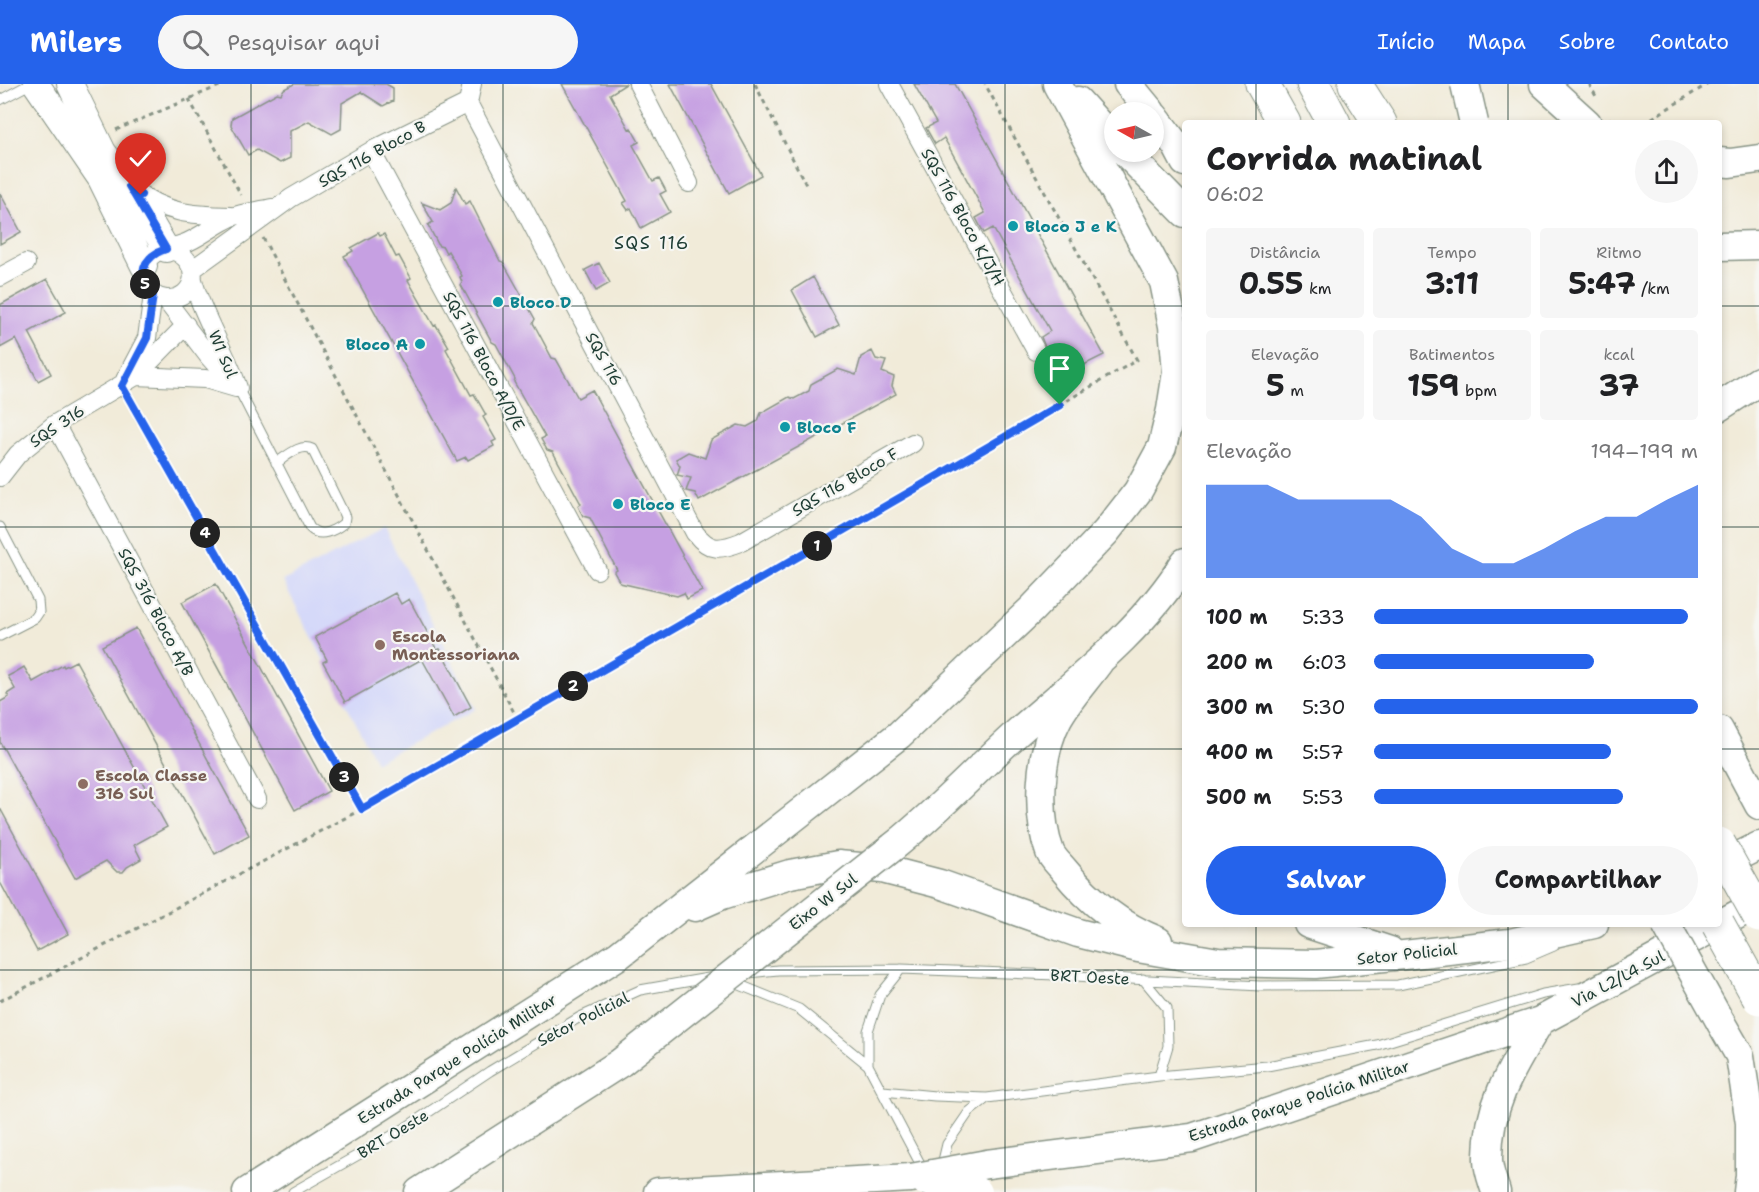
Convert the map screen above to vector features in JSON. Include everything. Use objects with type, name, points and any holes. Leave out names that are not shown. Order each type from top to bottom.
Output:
[{"type":"highway","points":[[1245,84],[1261,120]]},
{"type":"highway","points":[[1262,84],[1282,120]]},
{"type":"highway","points":[[1313,84],[1332,120]]},
{"type":"highway","points":[[1355,84],[1378,120]]},
{"type":"highway","points":[[1722,849],[1759,915]]},
{"type":"highway","points":[[1720,927],[1759,998]]},
{"type":"main road","points":[[663,921],[899,735],[1032,609],[1106,532],[1137,491],[1162,447],[1177,372],[1173,326],[1164,282],[1057,84]]},
{"type":"main road","points":[[1062,84],[1104,130]]},
{"type":"main road","points":[[1128,84],[1142,102]]},
{"type":"main road","points":[[1454,84],[1481,120]]},
{"type":"main road","points":[[1465,84],[1473,120]]},
{"type":"main road","points":[[1544,84],[1584,120]]},
{"type":"main road","points":[[1164,130],[1182,156]]},
{"type":"main road","points":[[1722,162],[1759,159]]},
{"type":"main road","points":[[1135,162],[1182,210]]},
{"type":"main road","points":[[1722,246],[1759,244]]},
{"type":"main road","points":[[1722,405],[1759,381]]},
{"type":"main road","name":"Eixo W Sul","points":[[419,1192],[620,1063],[914,830],[1019,732],[1099,662],[1140,620],[1182,567]]},
{"type":"main road","points":[[1099,662],[1058,718],[1048,745],[1041,783],[1042,815],[1050,854],[1082,892],[1115,920],[1154,939],[1218,962]]},
{"type":"main road","points":[[1723,737],[1759,805]]},
{"type":"main road","points":[[1722,864],[1759,846]]},
{"type":"main road","points":[[663,921],[722,895],[790,874],[838,865],[882,868],[940,884],[1078,933],[1138,948],[1218,962]]},
{"type":"main road","name":"Via L2/L4 Sul","points":[[1722,923],[1759,903]]},
{"type":"main road","name":"Estrada Parque Polícia Militar","points":[[247,1192],[619,955],[663,921]]},
{"type":"main road","points":[[1317,927],[1404,955]]},
{"type":"main road","name":"Setor Policial","points":[[1218,962],[1315,964],[1510,943],[1580,927]]},
{"type":"main road","points":[[1668,927],[1759,1088]]},
{"type":"main road","name":"Via L2/L4 Sul","points":[[1540,1021],[1714,927]]},
{"type":"main road","points":[[1496,1192],[1488,1161],[1493,1112],[1506,1078],[1540,1021]]},
{"type":"main road","name":"Estrada Parque Polícia Militar","points":[[658,1192],[883,1178],[923,1185],[987,1164],[1192,1138],[1540,1021]]},
{"type":"main road","points":[[1740,1056],[1750,1123],[1748,1192]]},
{"type":"main road","points":[[923,1185],[978,1192]]},
{"type":"street","points":[[36,84],[101,178],[144,266]]},
{"type":"street","points":[[70,84],[103,152],[129,186],[167,249]]},
{"type":"street","points":[[468,103],[472,84]]},
{"type":"street","points":[[638,84],[689,183]]},
{"type":"street","name":"SQS 116 Bloco K/J/H","points":[[889,84],[1036,351]]},
{"type":"street","name":"SQS 116 Bloco B","points":[[193,275],[277,207],[371,151],[468,103]]},
{"type":"street","name":"SQS 116","points":[[468,103],[695,533],[708,546],[715,549],[725,548],[777,522]]},
{"type":"street","name":"SQS 116 Bloco A/D/E","points":[[371,151],[597,570]]},
{"type":"street","name":"SQS 116 Bloco B","points":[[129,186],[152,201],[178,213],[277,207]]},
{"type":"street","name":"SQS 116 Bloco B","points":[[167,249],[186,243],[239,210]]},
{"type":"street","points":[[167,249],[180,252],[188,259],[193,275],[187,291],[177,298],[159,297],[146,287],[143,277],[144,266],[149,258],[156,252],[167,249]]},
{"type":"street","points":[[0,277],[26,263]]},
{"type":"street","name":"W1 Sul","points":[[193,275],[197,296],[231,367],[238,388]]},
{"type":"street","points":[[159,297],[147,338],[129,381],[204,379],[238,388]]},
{"type":"street","name":"W1 Sul","points":[[159,297],[186,325],[209,357],[238,388]]},
{"type":"street","name":"SQS 316","points":[[0,477],[18,454],[55,424],[129,381],[186,325]]},
{"type":"street","name":"SQS 316 Bloco A/B","points":[[55,424],[257,799]]},
{"type":"street","name":"SQS 116 Bloco F","points":[[777,522],[913,442]]},
{"type":"lane","points":[[0,100],[30,84]]},
{"type":"lane","points":[[238,388],[276,463],[310,528],[314,532],[326,533],[344,523],[342,508],[312,449],[302,448],[276,463]]},
{"type":"lane","points":[[0,527],[38,600],[39,612],[35,618],[0,636]]},
{"type":"lane","points":[[1143,979],[1260,986],[1398,985],[1526,958],[1558,944],[1586,927]]},
{"type":"lane","points":[[868,1065],[868,1031],[880,995],[901,969]]},
{"type":"lane","name":"BRT Oeste","points":[[717,976],[778,970],[901,969],[1143,979],[1167,1008],[1168,1046],[1159,1077]]},
{"type":"lane","points":[[717,976],[799,1009],[868,1065],[883,1091],[923,1185]]},
{"type":"lane","name":"Setor Policial","points":[[490,1071],[580,1017],[640,990],[717,976]]},
{"type":"lane","points":[[883,1091],[987,1098],[1268,1066],[1377,1045],[1544,994],[1614,981]]},
{"type":"lane","name":"BRT Oeste","points":[[293,1192],[402,1130],[490,1071]]},
{"type":"lane","points":[[941,1192],[941,1170],[947,1144],[969,1112],[987,1098]]},
{"type":"path","points":[[96,138],[224,84]]},
{"type":"path","points":[[755,84],[807,187]]},
{"type":"path","points":[[0,1001],[362,809],[1137,360],[985,84]]},
{"type":"path","points":[[1649,120],[1708,84]]},
{"type":"path","points":[[189,99],[239,210]]},
{"type":"path","points":[[262,235],[518,718]]},
{"type":"path","points":[[129,381],[362,809]]},
{"type":"shaded area","name":"Escola Montessoriana","points":[[384,528],[476,709],[376,762],[283,581]]},
{"type":"building","points":[[294,84],[386,84],[393,88],[393,101],[383,106],[361,92],[342,103],[341,129],[332,134],[309,121],[290,131],[290,158],[280,163],[257,150],[248,155],[231,125],[232,118],[277,93],[281,94],[284,89]]},
{"type":"building","points":[[562,84],[626,84],[610,94],[629,129],[631,128],[639,142],[633,145],[653,181],[659,178],[666,191],[660,194],[670,212],[641,228],[631,208],[628,210],[623,203],[627,201]]},
{"type":"building","points":[[670,84],[711,84],[761,175],[729,193]]},
{"type":"building","name":"Bloco J e K","points":[[914,84],[955,84],[1104,355],[1072,371],[1058,345],[1047,352],[1041,337],[1050,331],[993,228],[984,233],[976,218],[985,213],[944,138],[935,144],[926,128],[936,123]]},
{"type":"building","points":[[456,187],[465,204],[470,201],[500,261],[503,262],[535,319],[533,323],[552,358],[556,359],[578,398],[592,390],[702,591],[687,599],[684,593],[677,596],[620,583],[614,572],[617,570],[590,518],[583,516],[578,506],[581,504],[553,452],[547,450],[541,439],[545,437],[514,382],[515,379],[461,285],[460,277],[462,276],[448,251],[446,253],[443,247],[439,246],[428,225],[433,222],[422,203],[440,210],[451,203]]},
{"type":"building","points":[[0,193],[21,232],[0,244]]},
{"type":"building","name":"Bloco A","points":[[378,233],[380,236],[384,234],[396,257],[399,256],[411,278],[408,280],[434,326],[436,325],[449,347],[446,349],[471,395],[474,394],[486,415],[483,417],[496,440],[492,442],[494,446],[468,460],[466,457],[457,461],[344,256],[353,251],[351,248]]},
{"type":"building","points":[[599,263],[610,283],[596,291],[585,270]]},
{"type":"building","points":[[813,277],[839,325],[817,337],[792,290]]},
{"type":"building","points":[[47,279],[66,312],[29,332],[51,374],[38,381],[16,339],[0,348],[0,305]]},
{"type":"building","name":"Bloco F","points":[[872,351],[876,359],[886,361],[882,372],[894,377],[892,386],[896,394],[699,501],[695,493],[686,491],[691,478],[677,475],[680,466],[676,459],[688,452],[705,458],[711,440],[738,425],[747,427],[758,421],[761,413],[789,397],[794,399],[809,391],[811,384],[838,369],[856,375],[861,357]]},
{"type":"building","points":[[216,584],[329,791],[295,810],[182,602]]},
{"type":"building","points":[[395,593],[401,604],[409,599],[437,650],[440,649],[471,707],[454,717],[422,659],[345,702],[323,662],[327,660],[315,637]]},
{"type":"building","points":[[136,628],[249,835],[215,854],[102,646]]},
{"type":"building","name":"Escola Classe 316 Sul","points":[[76,661],[167,827],[134,845],[141,859],[123,872],[117,872],[106,861],[75,878],[0,742],[0,702],[9,697],[7,694],[15,689],[8,676],[24,667],[33,682],[63,665],[64,667]]},
{"type":"building","points":[[0,808],[68,934],[37,951],[0,882]]},
{"type":"place","name":"Bloco J e K","points":[[1013,226]]},
{"type":"place","name":"Bloco D","points":[[498,302]]},
{"type":"place","name":"Bloco A","points":[[420,344]]},
{"type":"place","name":"Bloco F","points":[[785,427]]},
{"type":"place","name":"Bloco E","points":[[618,504]]},
{"type":"place","name":"Escola Montessoriana","points":[[380,645]]},
{"type":"place","name":"Escola Classe 316 Sul","points":[[83,784]]},
{"type":"district","name":"SQS 116","points":[[652,243]]},
{"type":"route","points":[[141,195],[129,186],[166,249],[156,252],[144,266],[143,277],[146,287],[153,295],[147,338],[122,386],[362,809],[1060,405]]}]
